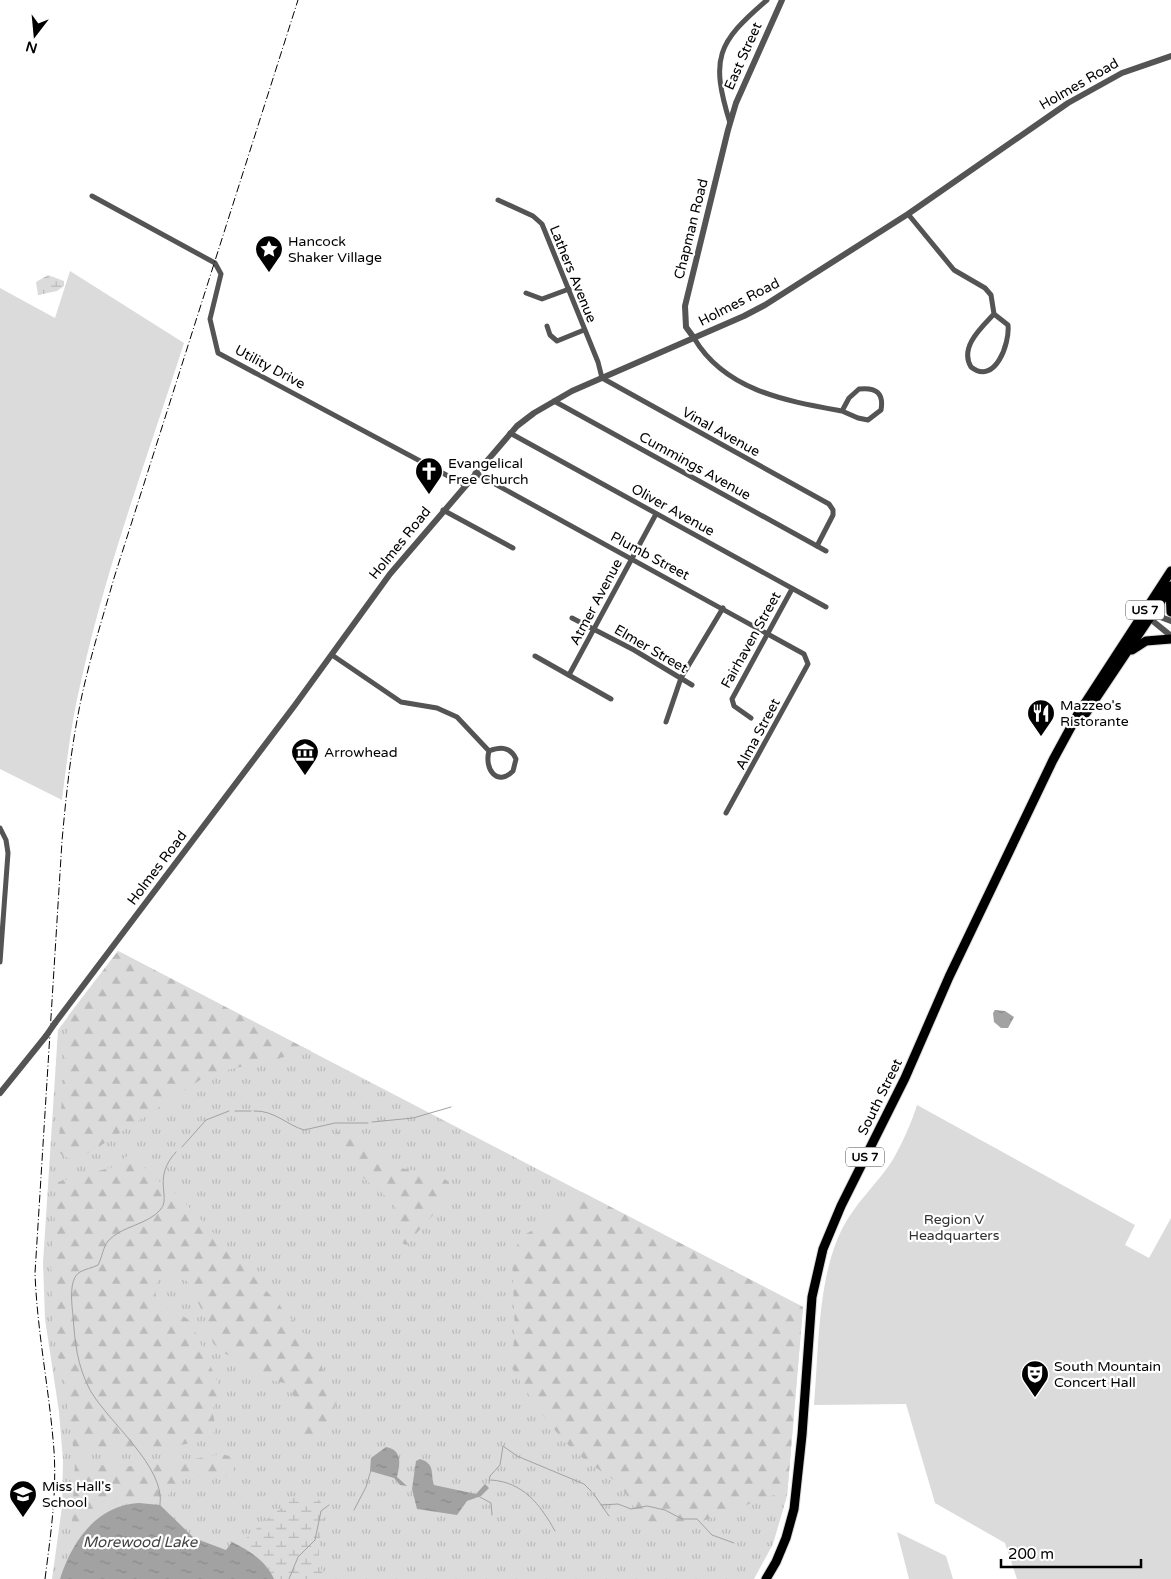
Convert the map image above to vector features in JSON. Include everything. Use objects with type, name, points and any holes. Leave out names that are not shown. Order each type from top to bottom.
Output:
[{"type":"highway","name":"South Street","points":[[1053,760],[1124,657],[1171,571]]},
{"type":"highway","name":"South Street","points":[[766,1579],[776,1562],[786,1538],[794,1509],[812,1297],[823,1249],[841,1206],[905,1078],[949,977],[1053,760],[1078,714],[1149,612],[1171,586]]},
{"type":"highway","points":[[1171,586],[1168,596],[1171,612]]},
{"type":"highway","points":[[1124,657],[1136,646],[1146,641],[1171,638]]},
{"type":"street","points":[[730,123],[721,87],[721,54],[732,32],[767,0]]},
{"type":"street","name":"East Street","points":[[730,123],[746,81],[782,0]]},
{"type":"street","name":"Holmes Road","points":[[0,1093],[56,1023],[332,655],[390,574],[475,473],[510,434],[534,412],[602,378],[744,316],[798,286],[908,214],[1068,102],[1122,73],[1171,56]]},
{"type":"street","name":"Chapman Road","points":[[694,338],[686,327],[685,306],[730,123]]},
{"type":"street","name":"Utility Drive","points":[[92,196],[215,264],[221,274],[210,319],[218,353],[465,485]]},
{"type":"street","name":"Lathers Avenue","points":[[498,200],[533,216],[542,224],[602,378]]},
{"type":"street","points":[[908,214],[954,270],[985,288],[991,295],[994,314],[1008,324],[1007,345],[996,364],[985,372],[980,373],[971,367],[968,362],[968,350],[974,338],[994,314]]},
{"type":"street","points":[[526,293],[542,299],[568,290]]},
{"type":"street","points":[[547,326],[550,335],[557,341],[584,330]]},
{"type":"street","points":[[694,338],[704,355],[734,378],[752,388],[792,402],[842,411],[868,420],[881,410],[883,401],[880,394],[874,388],[859,389],[850,398],[842,411]]},
{"type":"street","name":"Vinal Avenue","points":[[602,378],[829,504],[833,510],[833,515],[817,546]]},
{"type":"street","name":"Cummings Avenue","points":[[554,401],[826,551]]},
{"type":"street","name":"Oliver Avenue","points":[[510,434],[826,607]]},
{"type":"street","name":"Plumb Street","points":[[475,473],[767,632],[804,654],[808,664]]},
{"type":"street","points":[[443,510],[513,548]]},
{"type":"street","name":"Atmer Avenue","points":[[569,675],[656,514]]},
{"type":"street","name":"Fairhaven Street","points":[[751,718],[731,702],[767,632],[792,589]]},
{"type":"street","points":[[666,722],[681,678],[723,608]]},
{"type":"street","points":[[1149,612],[1171,621]]},
{"type":"street","points":[[1149,612],[1154,622],[1171,638]]},
{"type":"street","name":"Elmer Street","points":[[572,618],[692,685]]},
{"type":"street","points":[[332,655],[401,702],[437,708],[457,717],[489,752],[488,767],[491,772],[501,777],[506,777],[514,772],[516,759],[512,751],[503,748],[489,752]]},
{"type":"street","points":[[535,656],[611,699]]},
{"type":"street","name":"Alma Street","points":[[726,813],[808,664]]},
{"type":"street","points":[[0,828],[6,840],[8,853],[0,962]]},
{"type":"green space","points":[[70,271],[184,343],[129,509],[92,635],[75,707],[62,800],[0,769],[0,288],[55,318]]},
{"type":"green space","points":[[48,275],[64,281],[64,286],[57,291],[38,295],[36,282]]},
{"type":"green space","points":[[118,951],[803,1307],[787,1496],[773,1544],[754,1579],[52,1579],[62,1507],[63,1460],[59,1412],[45,1319],[43,1263],[58,1030]]},
{"type":"green space","points":[[118,951],[311,1051],[209,1074],[94,1150],[72,1159],[63,1156],[58,1152],[68,1016]]},
{"type":"green space","name":"Region V Headquarters","points":[[917,1105],[1135,1225],[1125,1245],[1149,1258],[1171,1218],[1171,1579],[1017,1579],[1005,1543],[935,1503],[906,1404],[814,1405],[823,1292],[834,1249],[847,1220],[892,1161],[906,1134]]},
{"type":"green space","points":[[344,1130],[362,1135],[381,1155],[394,1165],[435,1174],[449,1182],[449,1197],[406,1245],[402,1243],[396,1208],[393,1202],[361,1176],[347,1153],[334,1137],[335,1133]]},
{"type":"green space","points":[[130,1154],[155,1178],[175,1193],[234,1254],[315,1346],[320,1354],[323,1372],[337,1401],[326,1430],[322,1434],[308,1442],[299,1435],[298,1428],[301,1411],[297,1400],[285,1383],[259,1378],[234,1358],[222,1352],[213,1343],[206,1319],[188,1282],[178,1275],[168,1273],[158,1278],[156,1297],[164,1307],[191,1322],[221,1390],[213,1409],[215,1427],[212,1435],[209,1439],[167,1448],[143,1450],[73,1447],[64,1376],[58,1357],[52,1314],[51,1261],[58,1182],[113,1167]]},
{"type":"green space","points":[[582,1192],[803,1307],[787,1496],[773,1495],[715,1517],[683,1525],[656,1525],[648,1522],[637,1512],[616,1482],[574,1451],[554,1429],[528,1393],[512,1368],[511,1361],[515,1334],[512,1255],[522,1236],[553,1219]]},
{"type":"green space","points":[[220,1454],[230,1456],[233,1460],[234,1472],[228,1477],[193,1477],[180,1483],[165,1500],[134,1498],[110,1505],[90,1520],[71,1543],[75,1461],[112,1466],[130,1466],[165,1464]]},
{"type":"green space","points":[[306,1495],[315,1498],[324,1509],[319,1552],[324,1579],[274,1579],[264,1562],[233,1543],[251,1535],[258,1526],[294,1498]]},
{"type":"green space","points":[[897,1532],[946,1556],[953,1579],[909,1579]]},
{"type":"water","points":[[995,1010],[1005,1011],[1014,1017],[1008,1028],[1001,1028],[994,1022],[993,1013]]},
{"type":"water","points":[[386,1447],[395,1451],[398,1455],[399,1468],[397,1477],[407,1486],[400,1485],[394,1478],[370,1471],[371,1458]]},
{"type":"water","points":[[420,1459],[425,1461],[432,1470],[434,1485],[476,1494],[485,1484],[489,1488],[481,1496],[467,1501],[457,1515],[417,1509],[412,1489],[416,1461]]},
{"type":"water","name":"Morewood Lake","points":[[139,1503],[160,1505],[194,1538],[226,1550],[232,1542],[239,1545],[262,1562],[274,1579],[60,1579],[72,1551],[88,1527],[111,1510],[124,1505]]},
{"type":"waterway","points":[[372,1122],[413,1118],[451,1107]]},
{"type":"waterway","points":[[182,1147],[206,1120],[229,1111]]},
{"type":"waterway","points":[[235,1111],[251,1111]]},
{"type":"waterway","points":[[254,1111],[274,1115],[304,1130],[335,1123],[368,1123]]},
{"type":"waterway","points":[[160,1505],[159,1490],[154,1475],[134,1445],[98,1403],[86,1381],[79,1363],[76,1345],[72,1286],[76,1275],[98,1265],[105,1246],[113,1236],[149,1219],[161,1209],[164,1204],[163,1178],[165,1170],[176,1152]]},
{"type":"waterway","points":[[489,1481],[490,1476],[500,1465],[503,1446],[517,1456],[584,1484],[591,1491]]},
{"type":"waterway","points":[[354,1510],[366,1487],[371,1470]]},
{"type":"waterway","points":[[491,1480],[512,1485],[529,1496],[543,1512],[555,1531]]},
{"type":"waterway","points":[[593,1493],[609,1516]]},
{"type":"waterway","points":[[478,1496],[491,1503],[492,1515]]},
{"type":"waterway","points":[[601,1505],[618,1504],[631,1509],[647,1506],[665,1510],[682,1519],[697,1519],[712,1535],[734,1543]]},
{"type":"waterway","points":[[289,1579],[298,1557],[315,1540],[321,1511],[329,1505]]},
{"type":"railway","points":[[45,1579],[55,1474],[51,1418],[38,1315],[35,1273],[62,841],[74,736],[87,674],[114,578],[298,0]]},
{"type":"place","name":"Hancock Shaker Village","points":[[269,273]]},
{"type":"place","name":"Evangelical Free Church","points":[[429,495]]},
{"type":"place","name":"Mazzeo's Ristorante","points":[[1041,737]]},
{"type":"place","name":"Arrowhead","points":[[305,776]]},
{"type":"place","name":"South Mountain Concert Hall","points":[[1035,1398]]},
{"type":"place","name":"Miss Hall's School","points":[[23,1518]]}]
